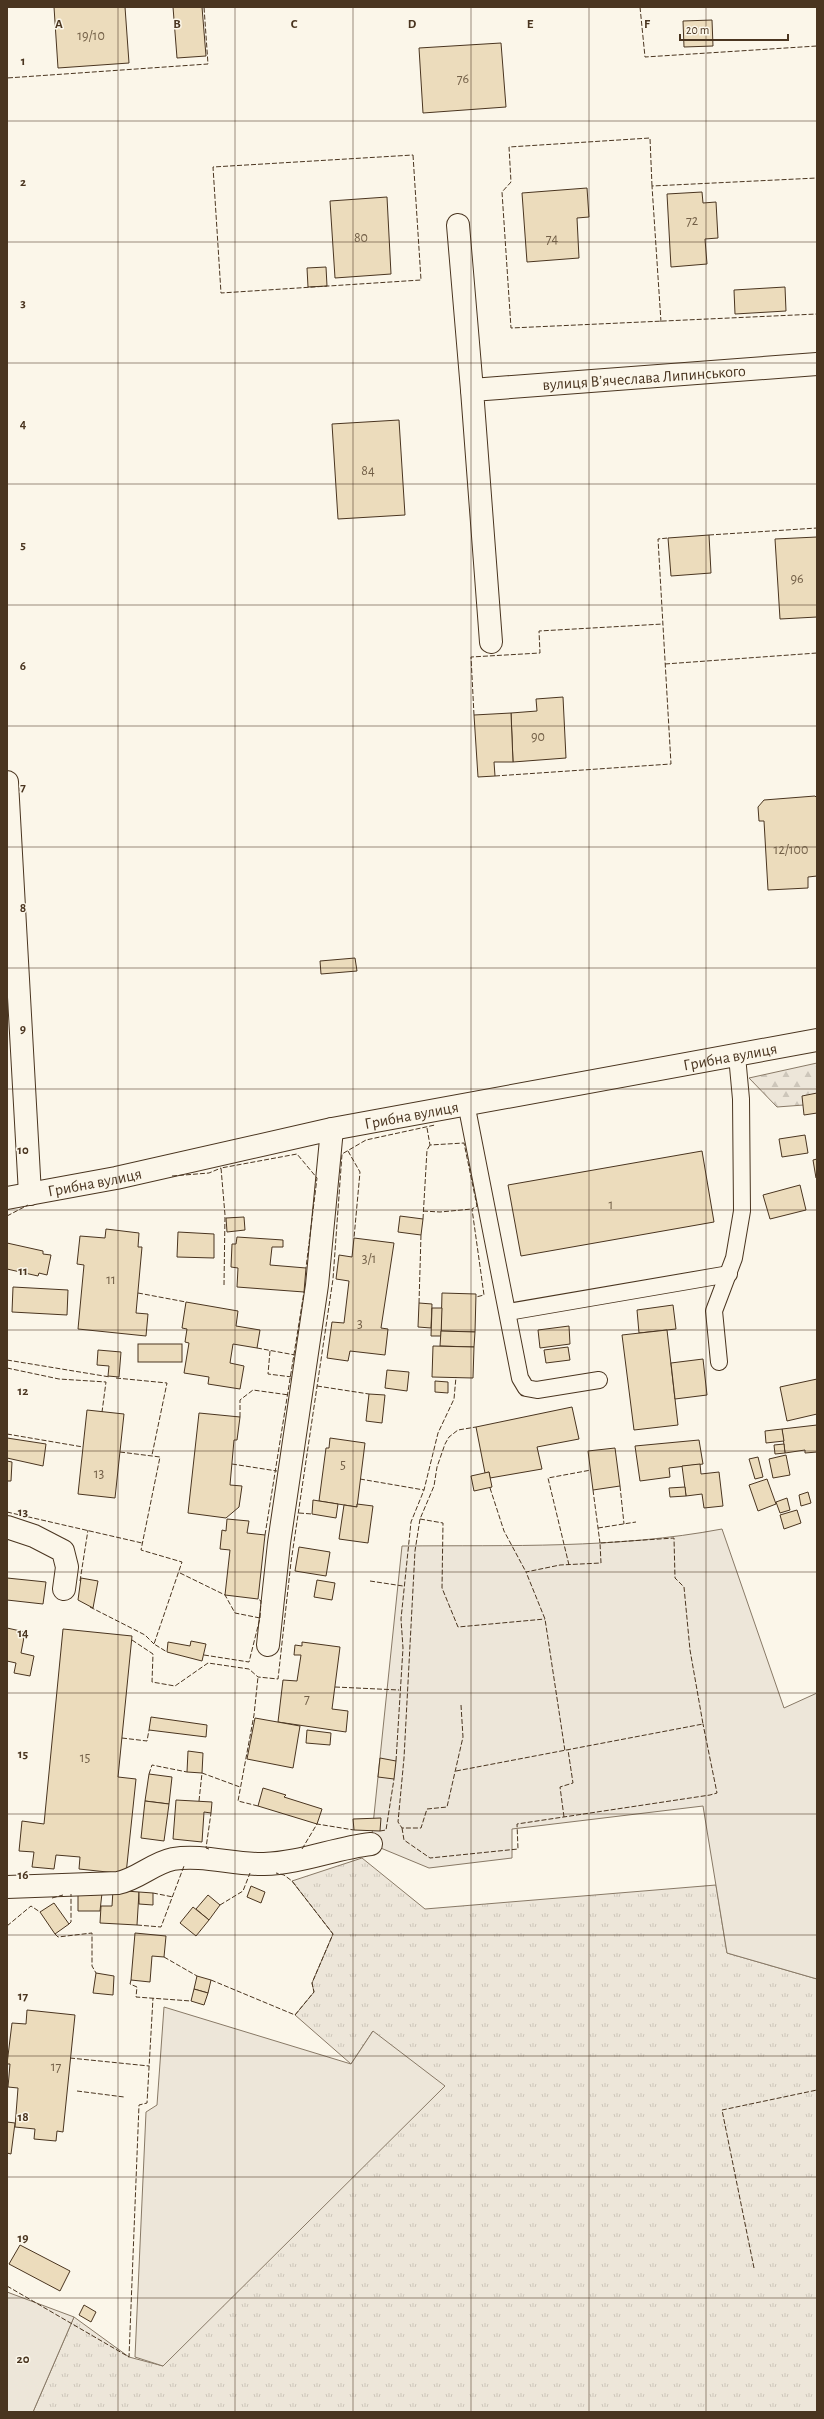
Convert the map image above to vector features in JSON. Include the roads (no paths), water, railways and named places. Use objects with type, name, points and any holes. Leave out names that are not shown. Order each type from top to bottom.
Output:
[{"type":"street","points":[[458,225],[491,642]]},
{"type":"street","name":"вулиця Вʼячеслава Липинського","points":[[472,390],[817,364]]},
{"type":"street","points":[[7,782],[30,1194]]},
{"type":"street","name":"Грибна вулиця","points":[[7,1198],[116,1178],[332,1129],[466,1103],[737,1056],[817,1040]]},
{"type":"street","points":[[268,1645],[280,1536],[317,1285],[332,1129]]},
{"type":"street","points":[[7,1527],[41,1539],[63,1551],[67,1567],[64,1589]]},
{"type":"street","points":[[7,1887],[118,1883],[133,1879],[172,1859],[190,1858],[237,1863],[277,1863],[295,1861],[336,1849],[371,1844]]},
{"type":"lane","points":[[719,1362],[714,1311],[729,1274],[739,1239],[742,1211],[741,1099],[737,1056]]},
{"type":"lane","points":[[466,1103],[520,1378],[526,1388],[537,1390],[599,1380]]},
{"type":"lane","points":[[508,1312],[729,1274]]}]
